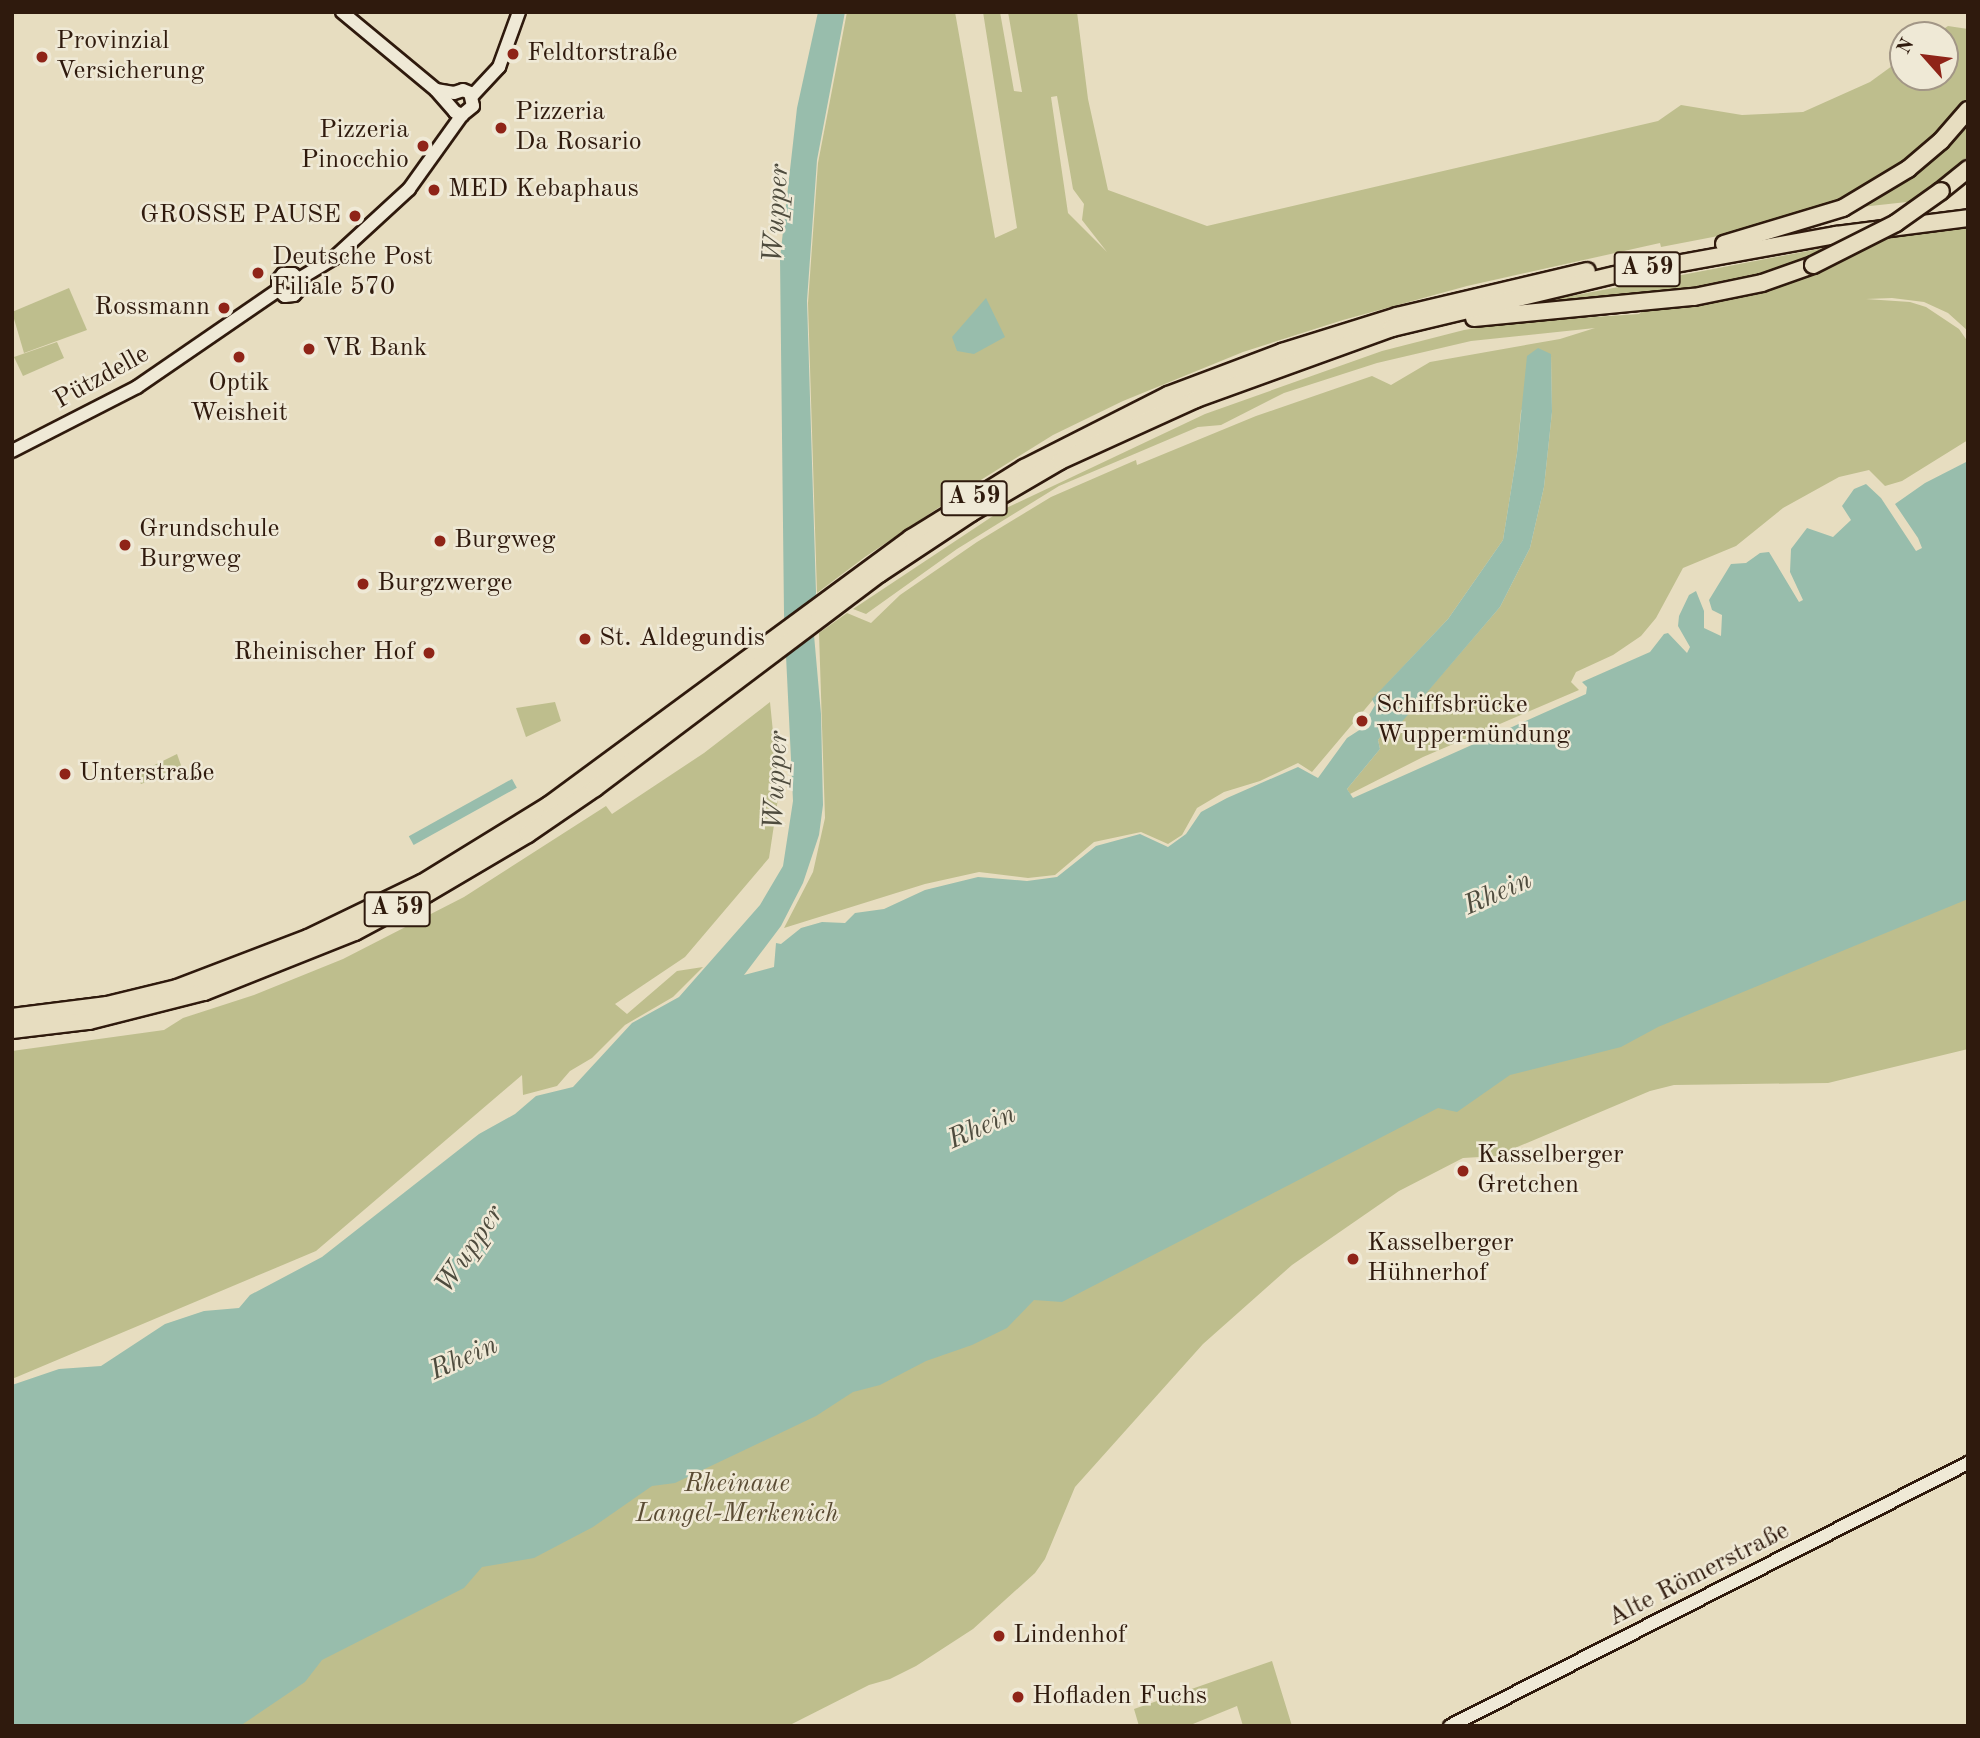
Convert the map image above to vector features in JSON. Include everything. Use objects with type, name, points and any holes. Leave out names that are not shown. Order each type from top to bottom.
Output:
[{"type":"highway","name":"A 59","points":[[1724,244],[1843,208],[1908,169],[1941,141],[1968,110]]},
{"type":"highway","points":[[1332,349],[1515,312],[1694,297],[1762,283],[1813,265],[1896,223],[1968,169]]},
{"type":"highway","name":"A 59","points":[[12,1030],[89,1021],[172,1002],[249,976],[355,932],[528,834],[960,506],[1024,468],[1168,395],[1282,352],[1397,316],[1537,281],[1724,244],[1923,214],[1968,216]]},
{"type":"highway","name":"A 59","points":[[875,570],[1072,456],[1196,399],[1392,328],[1615,275],[1836,235],[1968,216]]},
{"type":"highway","name":"A 59","points":[[12,1017],[96,1007],[177,988],[277,951],[356,917],[422,883],[549,805],[734,676]]},
{"type":"street","points":[[342,12],[436,90],[460,102],[499,67],[519,12]]},
{"type":"street","name":"Pützdelle","points":[[12,451],[137,387],[278,290],[277,283],[283,274],[293,274],[299,279],[334,258],[397,202],[429,166],[453,129],[460,102]]},
{"type":"street","name":"Alte Römerstraße","points":[[1450,1726],[1968,1463]]},
{"type":"green space","points":[[847,12],[955,12],[995,238],[1017,228],[983,12],[1000,12],[1014,91],[1022,92],[1008,12],[1077,12],[1088,99],[1108,190],[1207,226],[1658,121],[1681,105],[1742,115],[1803,112],[1870,82],[1889,68],[1889,91],[1959,91],[1959,28],[1968,29],[1968,101],[1919,154],[1850,197],[1814,211],[1739,232],[1661,247],[1660,243],[1467,286],[1343,320],[1243,352],[1123,401],[1053,435],[968,488],[865,557],[817,593],[808,303],[818,163]],"holes":[[[1057,96],[1073,189],[1084,204],[1082,220],[1107,252],[1068,213],[1051,97]]]},
{"type":"green space","points":[[1968,117],[1968,156],[1941,182],[1916,201],[1852,208]]},
{"type":"green space","points":[[1968,225],[1968,331],[1948,313],[1924,302],[1892,298],[1866,299],[1910,302],[1926,307],[1959,329],[1968,342],[1968,440],[1902,481],[1885,486],[1869,470],[1839,477],[1783,508],[1736,546],[1683,568],[1656,618],[1641,636],[1613,655],[1576,672],[1571,682],[1579,690],[1423,757],[1350,794],[1347,789],[1380,749],[1378,740],[1391,723],[1400,723],[1500,607],[1530,548],[1544,487],[1552,412],[1551,355],[1521,411],[1503,540],[1448,619],[1382,689],[1312,772],[1298,763],[1260,781],[1224,792],[1197,808],[1182,835],[1168,844],[1141,832],[1094,842],[1055,875],[1028,878],[979,872],[925,884],[784,928],[813,872],[825,818],[819,633],[847,613],[871,623],[900,595],[977,542],[1051,497],[1136,460],[1137,465],[1256,416],[1372,376],[1391,385],[1430,362],[1560,339],[1595,328],[1471,341],[1377,363],[1284,393],[1221,425],[1198,427],[1059,486],[957,549],[866,614],[853,609],[1002,510],[1205,414],[1382,351],[1464,330],[1507,323],[1639,314],[1645,309],[1815,272],[1881,240]]},
{"type":"green space","points":[[1845,244],[1799,265],[1709,290],[1513,307]]},
{"type":"green space","points":[[69,288],[87,330],[24,353],[12,312]]},
{"type":"green space","points":[[57,342],[64,358],[23,376],[14,357]]},
{"type":"green space","name":"Rheinaue Langel-Merkenich","points":[[1968,700],[1968,1049],[1828,1083],[1674,1085],[1650,1091],[1496,1156],[1463,1158],[1399,1191],[1292,1265],[1203,1344],[1075,1487],[1045,1559],[1035,1573],[973,1629],[916,1666],[890,1679],[869,1685],[788,1726],[12,1726],[12,1579]]},
{"type":"green space","points":[[555,702],[561,721],[526,737],[516,708]]},
{"type":"green space","points":[[770,702],[779,792],[769,858],[685,957],[615,1004],[627,1014],[677,971],[703,967],[673,997],[625,1025],[592,1058],[570,1071],[557,1086],[523,1095],[522,1075],[316,1251],[12,1379],[12,1051],[164,1030],[183,1018],[254,995],[343,959],[464,897],[606,806],[612,814],[704,753]]},
{"type":"green space","points":[[177,754],[182,768],[141,784],[136,774]]},
{"type":"green space","points":[[1272,1661],[1292,1726],[1243,1726],[1237,1706],[1188,1726],[1139,1726],[1134,1709]]},
{"type":"water","points":[[818,12],[845,12],[817,160],[807,301],[816,592],[814,635],[821,714],[823,805],[819,835],[803,883],[781,926],[744,975],[774,967],[776,943],[781,944],[801,928],[822,922],[845,923],[855,913],[884,909],[925,890],[978,877],[1027,881],[1057,877],[1096,846],[1140,834],[1168,847],[1186,834],[1201,812],[1227,798],[1298,767],[1318,778],[1347,738],[1361,729],[1375,705],[1372,699],[1448,619],[1503,540],[1517,453],[1527,356],[1538,348],[1551,354],[1552,412],[1544,487],[1530,548],[1500,607],[1400,724],[1391,723],[1378,740],[1380,749],[1347,789],[1353,798],[1586,694],[1587,687],[1582,682],[1650,652],[1664,634],[1668,633],[1687,653],[1690,647],[1678,626],[1679,616],[1689,595],[1696,591],[1704,611],[1704,628],[1721,636],[1722,615],[1712,610],[1709,600],[1731,564],[1746,563],[1760,553],[1769,552],[1799,602],[1803,600],[1790,572],[1791,549],[1807,528],[1833,537],[1851,520],[1842,506],[1854,489],[1866,484],[1881,498],[1916,551],[1922,548],[1895,504],[1925,483],[1968,461],[1968,899],[1658,1027],[1621,1047],[1510,1075],[1457,1112],[1438,1108],[1062,1302],[1034,1300],[1007,1328],[972,1345],[926,1361],[880,1385],[853,1392],[816,1416],[675,1483],[652,1486],[593,1527],[534,1558],[482,1567],[464,1588],[322,1660],[305,1682],[240,1726],[12,1726],[12,1385],[59,1369],[101,1366],[165,1324],[204,1311],[239,1308],[250,1295],[322,1257],[479,1134],[515,1114],[536,1096],[573,1087],[632,1023],[679,997],[760,905],[783,866],[793,801],[784,614],[780,258],[797,108]]},
{"type":"water","points":[[986,298],[1005,337],[974,354],[957,351],[952,337]]},
{"type":"water","points":[[512,779],[517,788],[414,845],[409,836]]},
{"type":"place","name":"Feldtorstraße","points":[[513,54]]},
{"type":"place","name":"Provinzial Versicherung","points":[[42,57]]},
{"type":"place","name":"Pizzeria Da Rosario","points":[[501,128]]},
{"type":"place","name":"Pizzeria Pinocchio","points":[[423,146]]},
{"type":"place","name":"MED Kebaphaus","points":[[434,190]]},
{"type":"place","name":"GROSSE PAUSE","points":[[355,216]]},
{"type":"place","name":"Deutsche Post Filiale 570","points":[[258,273]]},
{"type":"place","name":"Rossmann","points":[[224,308]]},
{"type":"place","name":"VR Bank","points":[[309,349]]},
{"type":"place","name":"Optik Weisheit","points":[[239,357]]},
{"type":"place","name":"Burgweg","points":[[440,541]]},
{"type":"place","name":"Grundschule Burgweg","points":[[125,545]]},
{"type":"place","name":"Burgzwerge","points":[[363,584]]},
{"type":"place","name":"St. Aldegundis","points":[[585,639]]},
{"type":"place","name":"Rheinischer Hof","points":[[429,653]]},
{"type":"place","name":"Schiffsbrücke Wuppermündung","points":[[1362,721]]},
{"type":"place","name":"Unterstraße","points":[[65,774]]},
{"type":"place","name":"Kasselberger Gretchen","points":[[1463,1171]]},
{"type":"place","name":"Kasselberger Hühnerhof","points":[[1353,1259]]},
{"type":"place","name":"Lindenhof","points":[[999,1636]]},
{"type":"place","name":"Hofladen Fuchs","points":[[1018,1697]]},
{"type":"water label","name":"Wupper","points":[[777,214]]},
{"type":"water label","name":"Wupper","points":[[777,781]]},
{"type":"water label","name":"Rhein","points":[[1498,894]]},
{"type":"water label","name":"Rhein","points":[[982,1128]]},
{"type":"water label","name":"Wupper","points":[[470,1250]]},
{"type":"water label","name":"Rhein","points":[[464,1359]]}]
